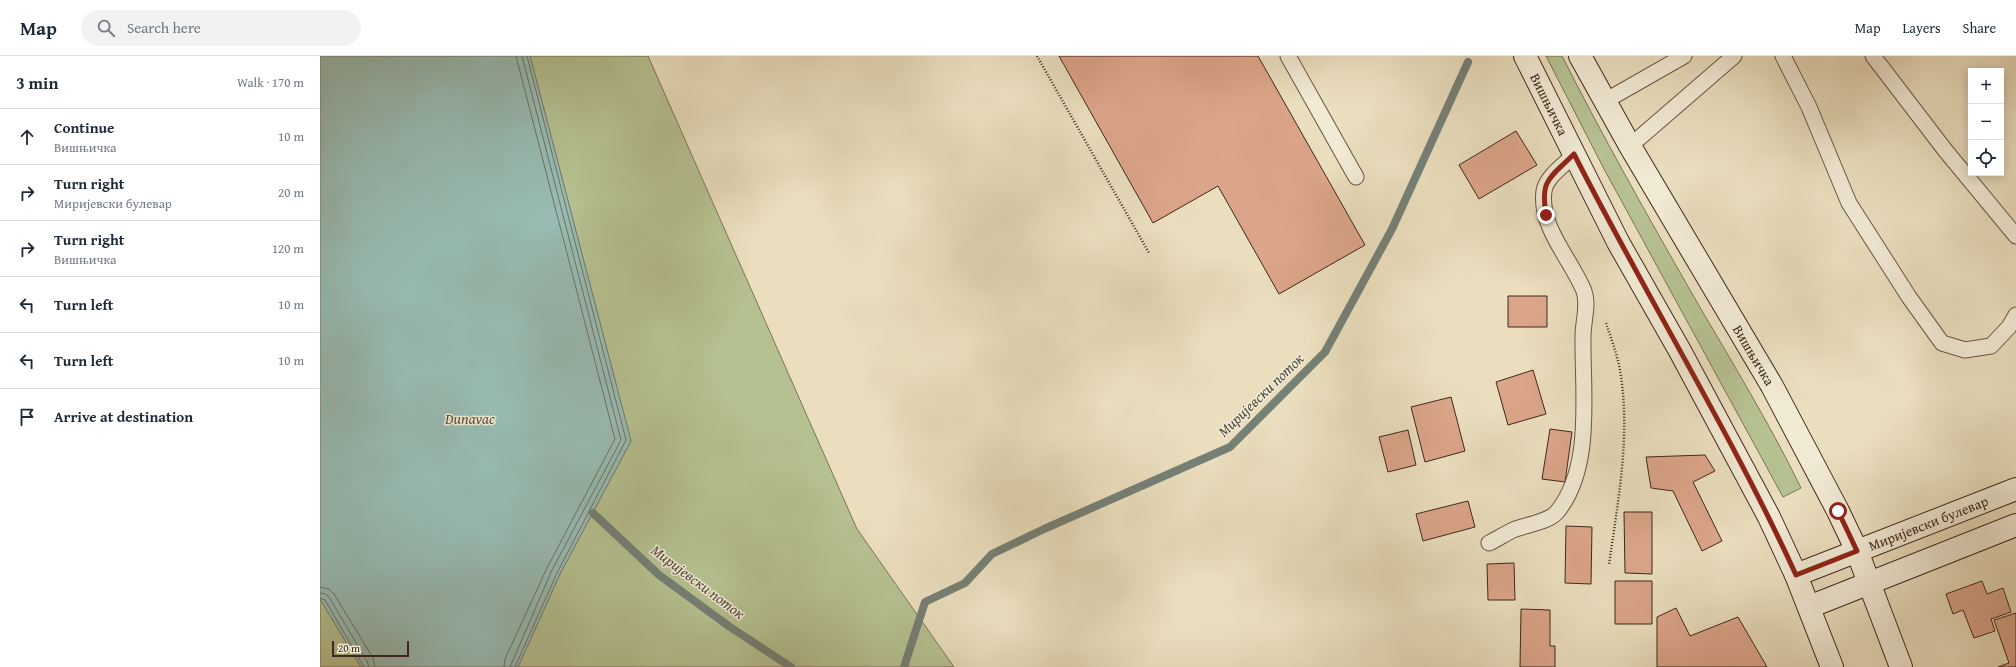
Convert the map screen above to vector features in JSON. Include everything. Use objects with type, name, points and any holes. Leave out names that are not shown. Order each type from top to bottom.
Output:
[{"type":"street","name":"Вишњичка","points":[[1525,56],[1618,242],[1760,500],[1796,575],[1832,667]]},
{"type":"street","name":"Вишњичка","points":[[1580,56],[1630,146],[1772,386],[1838,511],[1857,551],[1901,667]]},
{"type":"street","name":"Миријевски булевар","points":[[1796,575],[2016,489]]},
{"type":"street","points":[[1809,607],[2016,525]]},
{"type":"lane","points":[[1288,56],[1356,177]]},
{"type":"lane","points":[[1605,101],[1684,56]]},
{"type":"lane","points":[[1630,146],[1734,56]]},
{"type":"lane","points":[[1783,56],[1810,107],[1849,203],[1909,297],[1942,343],[1965,350],[1991,346],[2009,327],[2016,315]]},
{"type":"lane","points":[[1873,56],[1945,150],[2016,236]]},
{"type":"lane","points":[[1489,543],[1513,530],[1552,516],[1567,496],[1574,480],[1578,464],[1583,428],[1583,334],[1586,306],[1584,292],[1550,226],[1544,202],[1546,183],[1574,154]]},
{"type":"path","points":[[1037,56],[1149,253]]},
{"type":"path","points":[[1584,292],[1595,300],[1604,317],[1616,352],[1623,393],[1624,451],[1610,565]]},
{"type":"green space","points":[[530,56],[648,56],[857,529],[954,667],[518,667],[560,574],[631,441]]},
{"type":"green space","points":[[1546,56],[1562,56],[1624,174],[1761,413],[1801,488],[1783,497],[1604,169]]},
{"type":"green space","points":[[320,599],[361,667],[320,667]]},
{"type":"water","name":"Dunavac","points":[[320,56],[530,56],[631,441],[560,574],[518,667],[361,667],[320,599]]},
{"type":"building","points":[[1059,56],[1258,56],[1365,245],[1279,294],[1218,186],[1153,223]]},
{"type":"building","points":[[1516,131],[1537,165],[1479,199],[1459,165]]},
{"type":"building","points":[[1508,296],[1547,296],[1547,327],[1508,327]]},
{"type":"building","points":[[1533,370],[1546,414],[1508,425],[1496,382]]},
{"type":"building","points":[[1451,397],[1465,451],[1425,462],[1411,407]]},
{"type":"building","points":[[1550,429],[1572,432],[1565,482],[1542,479]]},
{"type":"building","points":[[1408,430],[1416,465],[1388,472],[1379,437]]},
{"type":"building","points":[[1705,455],[1715,471],[1693,482],[1722,541],[1702,551],[1673,491],[1651,488],[1646,457]]},
{"type":"building","points":[[1468,501],[1475,527],[1423,541],[1416,514]]},
{"type":"building","points":[[1624,512],[1652,512],[1652,574],[1625,573]]},
{"type":"building","points":[[1566,526],[1592,527],[1591,584],[1565,583]]},
{"type":"building","points":[[1514,563],[1515,600],[1488,600],[1487,564]]},
{"type":"building","points":[[1615,581],[1652,581],[1652,624],[1615,624]]},
{"type":"building","points":[[1982,581],[1987,594],[2003,588],[2011,612],[1991,619],[1995,631],[1974,638],[1963,610],[1953,614],[1946,594]]},
{"type":"building","points":[[1676,608],[1690,636],[1738,617],[1767,667],[1657,667],[1657,617]]},
{"type":"building","points":[[1521,609],[1550,610],[1550,646],[1555,646],[1555,667],[1520,667]]},
{"type":"building","points":[[2016,613],[2016,667],[1998,667],[2009,663],[1994,620]]},
{"type":"waterway","name":"Миријевски поток","points":[[904,667],[925,602],[965,583],[992,554],[1044,529],[1230,447],[1325,352],[1392,229],[1468,62]]},
{"type":"waterway","name":"Миријевски поток","points":[[593,513],[659,575],[730,627],[791,667]]},
{"type":"route","points":[[1546,215],[1544,193],[1546,183],[1574,154],[1618,242],[1680,351],[1760,500],[1796,575],[1857,551],[1838,511]]}]
